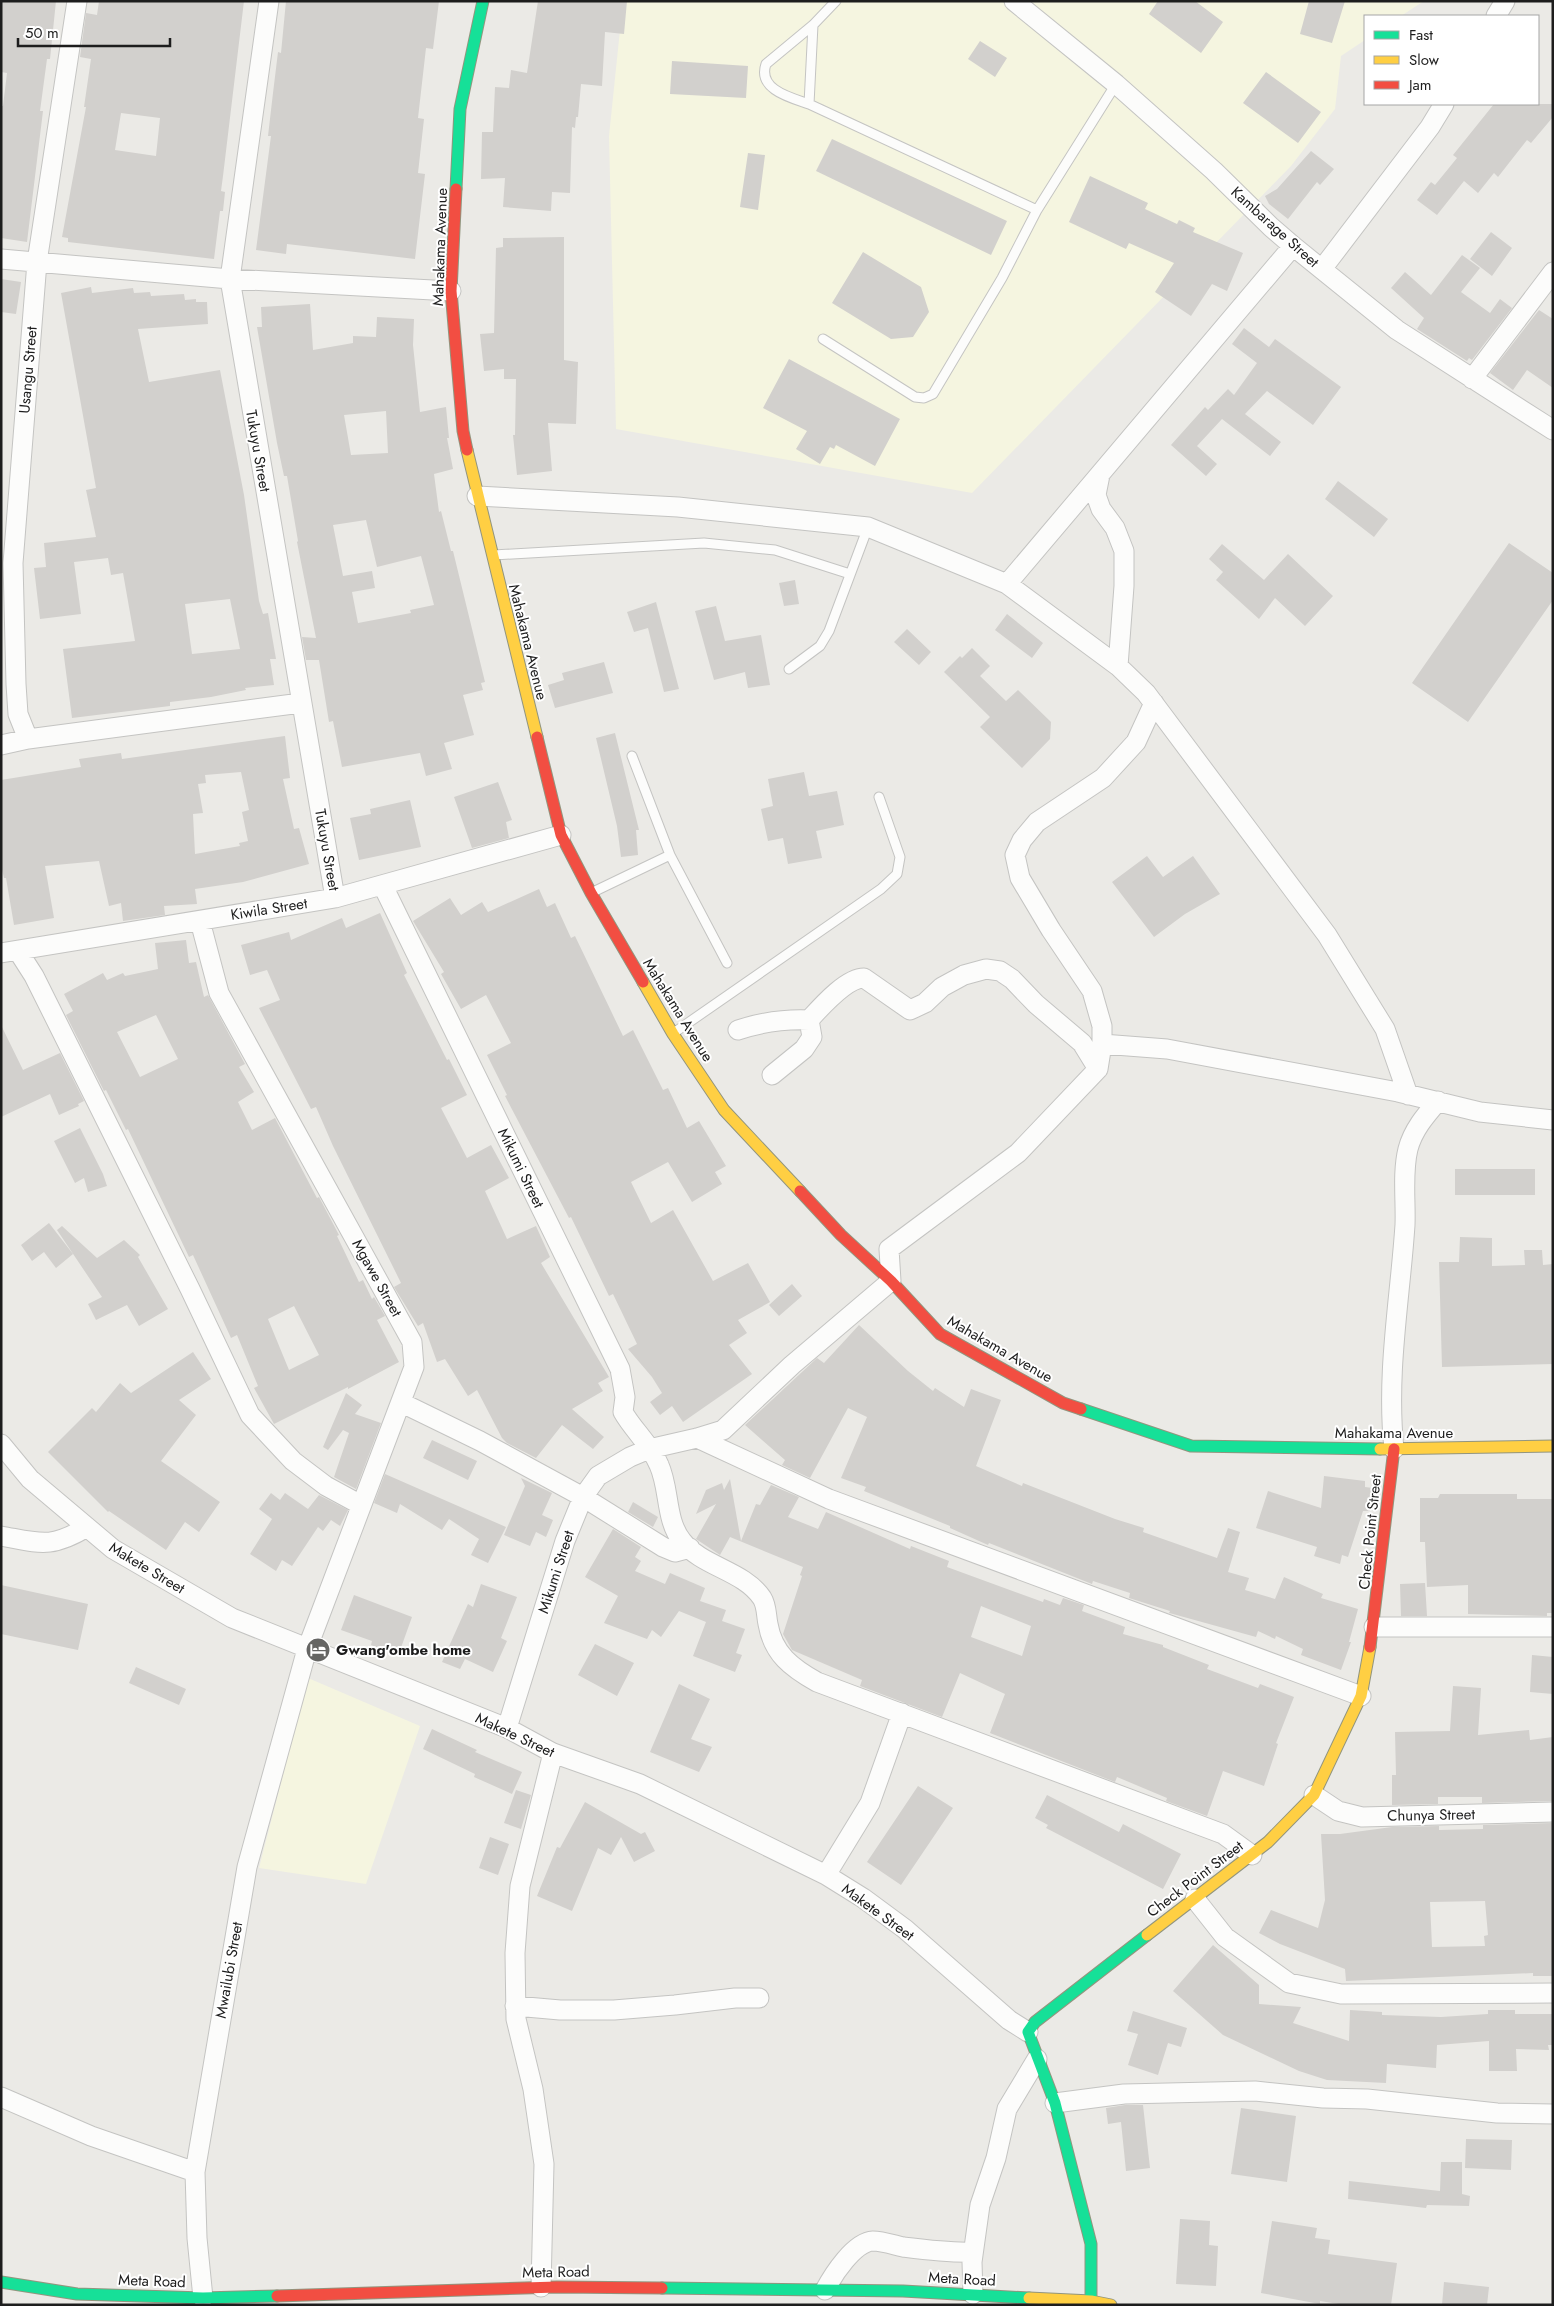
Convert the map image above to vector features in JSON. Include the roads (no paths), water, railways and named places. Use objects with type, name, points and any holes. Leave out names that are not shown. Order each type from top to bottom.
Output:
[{"type":"street","name":"Usangu Street","points":[[28,739],[18,714],[13,563],[37,262],[77,1]]},
{"type":"street","name":"Tukuyu Street","points":[[269,1],[230,279],[335,898]]},
{"type":"street","name":"Mahakama Avenue","points":[[483,1],[460,109],[451,291],[463,431],[477,496],[562,835],[591,893],[673,1034],[724,1110],[841,1235],[891,1281],[940,1334],[1063,1403],[1191,1446],[1394,1449],[1553,1446]]},
{"type":"street","name":"Kambarage Street","points":[[1014,1],[1116,84],[1214,171],[1292,246],[1397,330],[1553,430]]},
{"type":"street","points":[[1497,15],[1505,1]]},
{"type":"street","points":[[1322,269],[1430,127],[1443,105]]},
{"type":"street","points":[[1007,584],[1292,246]]},
{"type":"street","points":[[1,259],[230,279],[451,291]]},
{"type":"street","points":[[1472,379],[1553,272]]},
{"type":"street","points":[[1100,475],[1096,495],[1098,502],[1115,528],[1124,552],[1124,586],[1118,666]]},
{"type":"street","points":[[477,496],[678,507],[868,527],[1007,584],[1118,666],[1154,703],[1327,935],[1385,1029],[1408,1094]]},
{"type":"street","points":[[1,745],[28,739],[301,703]]},
{"type":"street","points":[[891,1281],[888,1250],[1018,1153],[1098,1069],[1102,1044],[1102,1026],[1092,991],[1050,930],[1020,878],[1015,855],[1022,840],[1037,822],[1103,778],[1136,742],[1154,703]]},
{"type":"street","name":"Kiwila Street","points":[[10,952],[335,898],[562,835]]},
{"type":"street","name":"Mikumi Street","points":[[383,886],[620,1370],[625,1397],[623,1412],[649,1449]]},
{"type":"street","name":"Mgawe Street","points":[[200,921],[219,993],[412,1342],[414,1367],[307,1649]]},
{"type":"street","points":[[10,952],[34,976],[190,1289],[250,1415],[293,1461],[326,1486],[361,1505]]},
{"type":"street","points":[[738,1030],[777,1021],[809,1020],[827,1000],[853,980],[860,978],[868,980],[910,1010],[925,1003],[942,987],[964,975],[992,969],[1000,970],[1012,979],[1036,1004],[1082,1043],[1098,1069]]},
{"type":"street","points":[[772,1075],[804,1049],[812,1037],[809,1020]]},
{"type":"street","points":[[1102,1044],[1167,1049],[1408,1094],[1480,1112],[1553,1120]]},
{"type":"street","points":[[1394,1449],[1390,1414],[1392,1355],[1405,1225],[1408,1150],[1415,1130],[1438,1102]]},
{"type":"street","name":"Mikumi Street","points":[[507,1728],[565,1541],[583,1497],[598,1476],[630,1457],[649,1449],[723,1430],[792,1365],[891,1281]]},
{"type":"street","points":[[402,1402],[480,1440],[583,1497],[663,1547],[675,1552],[690,1548]]},
{"type":"street","points":[[696,1438],[829,1498],[1361,1696]]},
{"type":"street","name":"Makete Street","points":[[1,1444],[30,1479],[113,1549],[232,1618],[507,1728],[553,1753],[640,1784],[826,1875],[863,1898],[905,1929],[1009,2020],[1028,2032]]},
{"type":"street","points":[[649,1449],[660,1465],[667,1488],[670,1517],[682,1541],[690,1548],[736,1576],[761,1597],[765,1604],[768,1626],[774,1647],[786,1663],[817,1682],[1223,1834],[1252,1855]]},
{"type":"street","name":"Check Point Street","points":[[1028,2032],[1035,2022],[1268,1842],[1314,1796],[1361,1696],[1374,1627],[1394,1449]]},
{"type":"street","points":[[1,1536],[35,1544],[56,1542],[87,1527]]},
{"type":"street","points":[[1374,1627],[1553,1628]]},
{"type":"street","name":"Mwailubi Street","points":[[203,2298],[197,2238],[195,2172],[247,1867],[307,1649]]},
{"type":"street","points":[[826,1875],[870,1803],[902,1714]]},
{"type":"street","points":[[552,2293],[544,2164],[539,2121],[516,2019],[515,1953],[520,1886],[553,1753]]},
{"type":"street","name":"Chunya Street","points":[[1314,1796],[1338,1811],[1362,1817],[1553,1812]]},
{"type":"street","points":[[1194,1899],[1225,1937],[1289,1983],[1341,1994],[1553,1993]]},
{"type":"street","points":[[515,2006],[560,2010],[614,2010],[675,2006],[735,1998],[758,1998]]},
{"type":"street","points":[[1028,2032],[1055,2103],[1091,2244],[1090,2301]]},
{"type":"street","points":[[967,2297],[980,2205],[996,2158],[1007,2109],[1037,2059]]},
{"type":"street","points":[[1055,2103],[1124,2094],[1255,2091],[1323,2098],[1367,2099],[1498,2113],[1553,2114]]},
{"type":"street","points":[[1,2097],[91,2136],[195,2172]]},
{"type":"street","points":[[825,2290],[832,2276],[843,2262],[860,2246],[872,2241],[926,2250],[973,2252]]},
{"type":"street","name":"Meta Road","points":[[1,2282],[76,2299],[825,2290],[1090,2301],[1111,2305]]},
{"type":"lane","points":[[836,1],[812,25],[769,60],[764,68],[769,83],[779,94],[810,104],[1038,210]]},
{"type":"lane","points":[[810,104],[812,25]]},
{"type":"lane","points":[[823,339],[915,397],[924,398],[933,394],[1002,278],[1038,210],[1116,84]]},
{"type":"lane","points":[[789,669],[820,646],[829,631],[868,527]]},
{"type":"lane","points":[[491,555],[704,543],[730,544],[775,550],[850,574]]},
{"type":"lane","points":[[632,756],[670,855],[727,963]]},
{"type":"lane","points":[[673,1034],[882,890],[897,874],[900,857],[879,797]]},
{"type":"lane","points":[[591,893],[670,855]]},
{"type":"place","name":"Gwang'ombe home","points":[[318,1650]]}]
